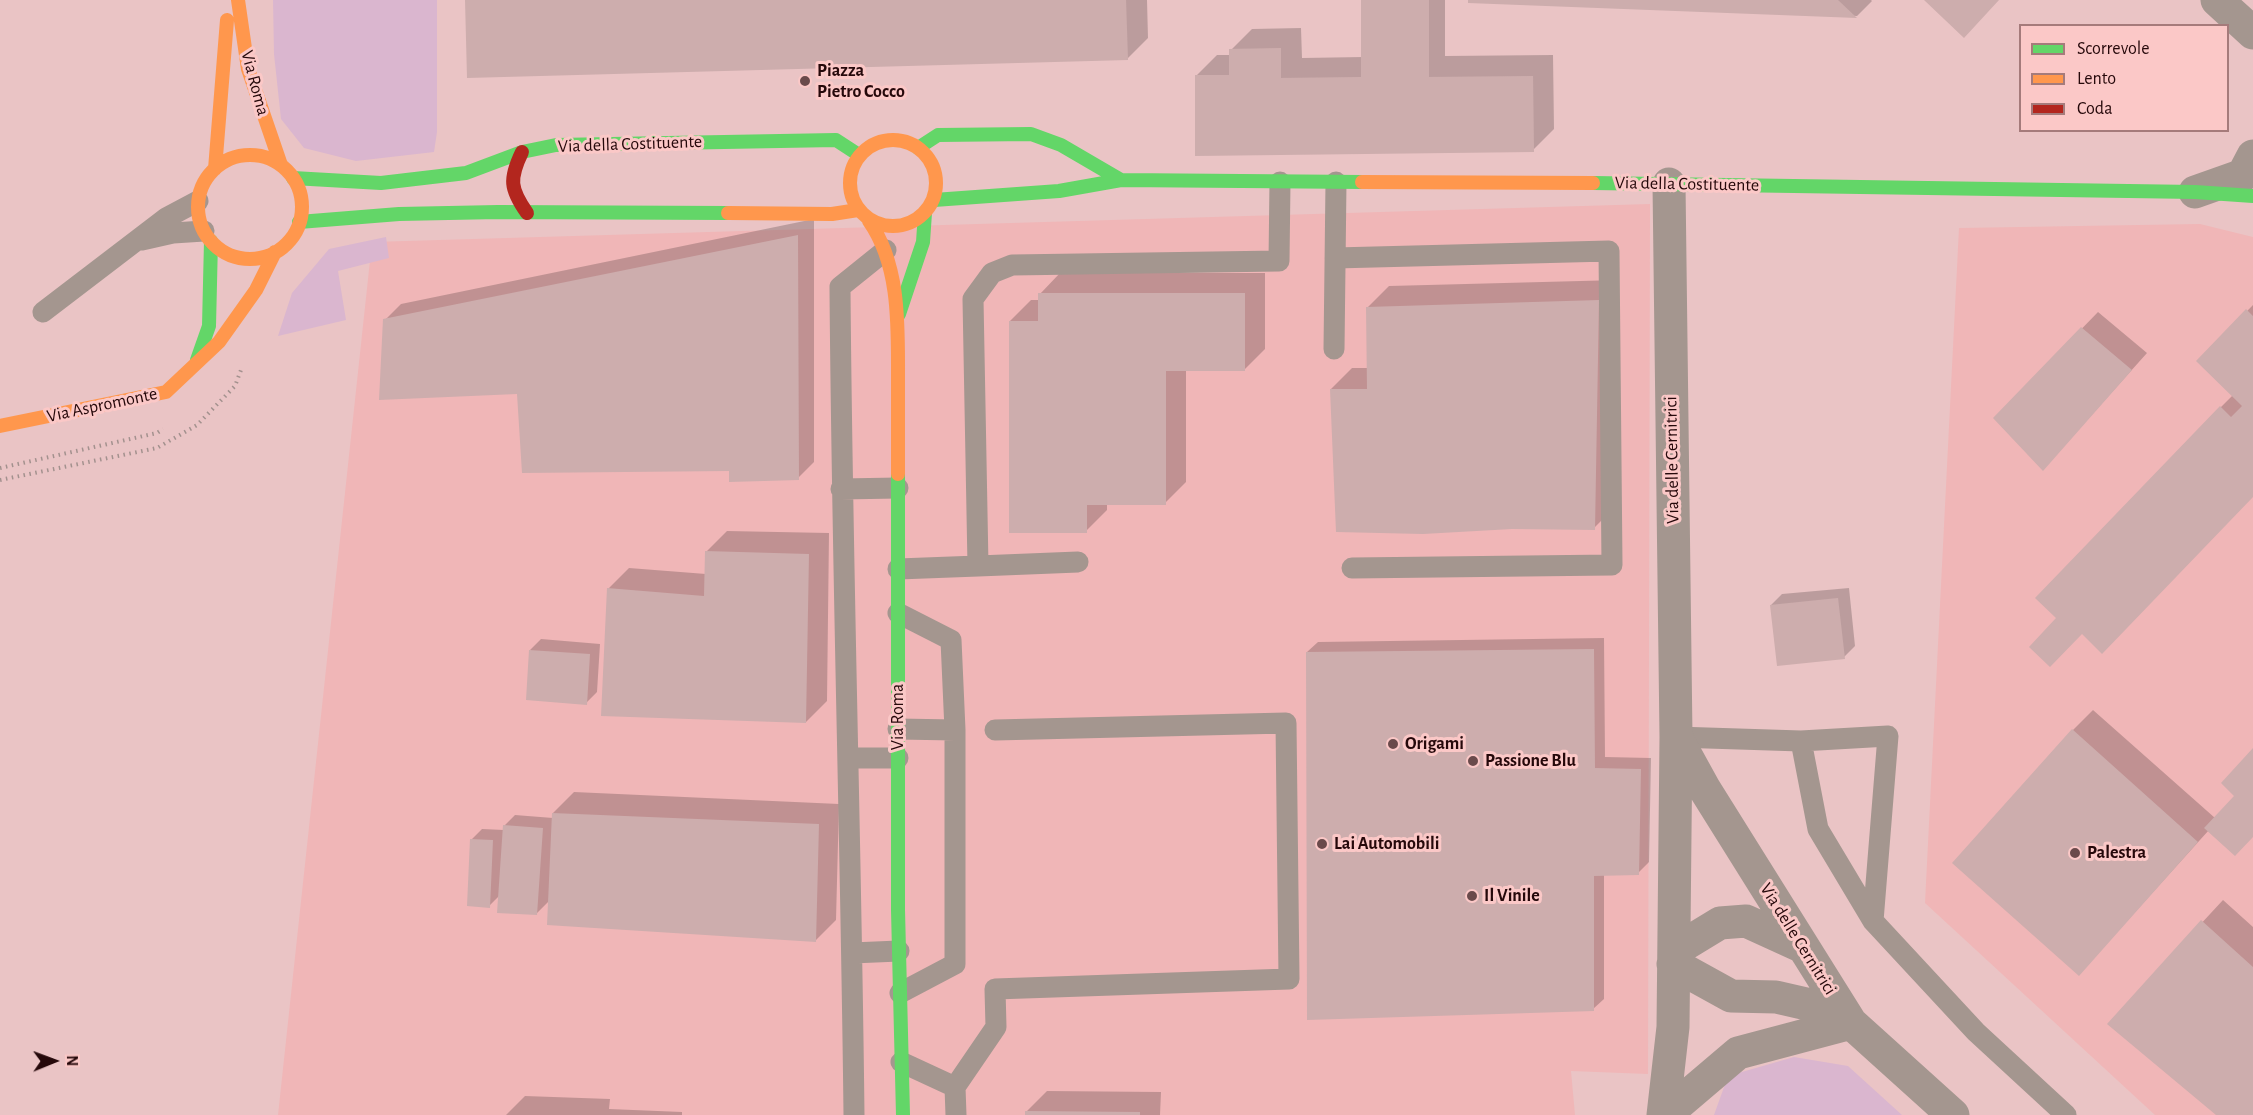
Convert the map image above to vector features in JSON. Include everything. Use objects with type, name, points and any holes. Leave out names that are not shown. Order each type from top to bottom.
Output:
[{"type":"main road","name":"Via Roma","points":[[214,169],[228,0]]},
{"type":"main road","name":"Via Roma","points":[[238,0],[248,69],[280,165]]},
{"type":"main road","name":"Via della Costituente","points":[[918,148],[938,135],[1031,134],[1061,145],[1120,180]]},
{"type":"main road","name":"Via della Costituente","points":[[293,178],[381,183],[466,172],[522,152],[556,145],[837,140],[859,155]]},
{"type":"main road","points":[[885,140],[903,141],[918,148],[928,158],[935,171],[937,186],[933,200],[925,213],[913,222],[899,227],[883,226],[870,220],[858,210],[851,197],[849,183],[852,168],[859,155],[876,143],[885,140]]},
{"type":"main road","points":[[522,152],[513,171],[513,195],[527,213]]},
{"type":"main road","points":[[240,155],[268,158],[280,165],[293,178],[299,192],[302,207],[294,234],[275,252],[264,257],[230,255],[208,236],[199,212],[198,201],[201,189],[214,169],[240,155]]},
{"type":"main road","name":"Via della Costituente","points":[[933,200],[1059,191],[1120,180],[1670,184],[2196,192],[2253,196]]},
{"type":"main road","points":[[299,222],[399,214],[832,214],[858,210]]},
{"type":"main road","name":"Via Roma","points":[[898,318],[923,242],[925,213]]},
{"type":"main road","name":"Via Roma","points":[[870,220],[878,231],[886,250],[898,318],[898,758],[903,1115]]},
{"type":"main road","name":"Via Aspromonte","points":[[195,364],[209,326],[208,236]]},
{"type":"main road","name":"Via Aspromonte","points":[[0,426],[166,392],[219,342],[256,290],[275,252]]},
{"type":"street","points":[[2218,0],[2253,33]]},
{"type":"street","points":[[2196,192],[2243,175],[2253,156]]},
{"type":"street","name":"Via delle Cernitrici","points":[[1664,1115],[1673,1028],[1676,737],[1670,184]]},
{"type":"street","name":"Via delle Cernitrici","points":[[1676,737],[1704,788],[1851,1023],[1953,1115]]},
{"type":"street","points":[[1803,947],[1746,921],[1720,923],[1673,957],[1731,996],[1776,997],[1824,1008],[1851,1023]]},
{"type":"street","points":[[1664,1115],[1737,1053],[1851,1023]]},
{"type":"lane","points":[[978,566],[973,299],[992,273],[1012,265],[1279,261],[1280,182]]},
{"type":"lane","points":[[1334,349],[1335,182]]},
{"type":"lane","points":[[44,312],[166,218],[198,201]]},
{"type":"lane","points":[[136,242],[172,233],[208,236]]},
{"type":"lane","points":[[854,1115],[840,287],[886,250]]},
{"type":"lane","points":[[1335,258],[1609,251],[1612,566],[1352,568]]},
{"type":"lane","points":[[842,489],[898,488]]},
{"type":"lane","points":[[898,568],[1078,562]]},
{"type":"lane","points":[[898,613],[951,640],[955,729],[956,964],[900,993]]},
{"type":"lane","points":[[956,1115],[955,1087],[996,1027],[995,989],[1289,979],[1286,723],[995,730]]},
{"type":"lane","points":[[898,729],[955,729]]},
{"type":"lane","points":[[1676,737],[1801,741],[1888,736],[1873,921]]},
{"type":"lane","points":[[1801,741],[1818,830],[1873,921],[1976,1032],[2066,1115]]},
{"type":"lane","points":[[848,758],[898,758]]},
{"type":"lane","points":[[852,953],[900,951]]},
{"type":"lane","points":[[902,1062],[955,1087]]},
{"type":"shaded area","points":[[273,0],[437,0],[437,132],[434,152],[356,161],[304,148],[281,119],[274,54]]},
{"type":"shaded area","points":[[1650,204],[1648,1074],[1571,1071],[1575,1115],[278,1115],[372,242]]},
{"type":"shaded area","points":[[2200,224],[2253,237],[2253,1115],[2155,1115],[1925,903],[1959,228]]},
{"type":"shaded area","points":[[386,237],[389,258],[338,271],[346,320],[278,336],[292,293],[329,249]]},
{"type":"shaded area","points":[[1794,1057],[1848,1066],[1902,1115],[1714,1115],[1728,1076]]},
{"type":"building","points":[[465,0],[1126,0],[1128,60],[467,78]]},
{"type":"building","points":[[1361,0],[1429,0],[1429,77],[1533,76],[1534,152],[1195,156],[1195,75],[1229,75],[1229,49],[1281,48],[1281,78],[1361,77]]},
{"type":"building","points":[[1468,0],[1838,0],[1857,18],[1468,3]]},
{"type":"building","points":[[1924,0],[1999,0],[1964,38]]},
{"type":"building","points":[[798,235],[799,480],[729,482],[729,471],[522,473],[517,394],[379,400],[383,319]]},
{"type":"building","points":[[1038,293],[1245,293],[1245,371],[1166,371],[1166,505],[1087,505],[1087,533],[1009,533],[1009,321],[1038,321]]},
{"type":"building","points":[[1599,300],[1595,530],[1512,529],[1423,534],[1336,532],[1330,389],[1367,389],[1366,307]]},
{"type":"building","points":[[2246,309],[2253,316],[2253,497],[2102,654],[2082,634],[2050,667],[2029,647],[2056,618],[2035,598],[2220,406],[2231,417],[2242,406],[2196,361]]},
{"type":"building","points":[[2081,327],[2132,370],[2043,471],[1993,418]]},
{"type":"building","points":[[705,551],[809,554],[806,723],[601,716],[607,588],[704,596]]},
{"type":"building","points":[[1838,598],[1845,659],[1777,666],[1770,605]]},
{"type":"building","points":[[1594,649],[1595,768],[1641,769],[1639,875],[1594,876],[1594,1011],[1307,1020],[1306,652]]},
{"type":"building","points":[[529,650],[590,654],[587,705],[526,700]]},
{"type":"building","name":"Palestra","points":[[2072,729],[2198,842],[2079,976],[1952,863]]},
{"type":"building","points":[[2253,748],[2253,837],[2235,856],[2204,828],[2234,796],[2221,783]]},
{"type":"building","points":[[552,813],[819,824],[816,942],[547,925]]},
{"type":"building","points":[[503,825],[543,828],[537,915],[497,913]]},
{"type":"building","points":[[470,839],[493,840],[490,908],[467,906]]},
{"type":"building","points":[[2201,920],[2253,967],[2253,1115],[2216,1115],[2107,1024]]},
{"type":"building","points":[[1025,1111],[1140,1112],[1140,1115],[1025,1115]]},
{"type":"traffic: fast","points":[[918,148],[938,135],[1031,134],[1061,145],[1121,180]]},
{"type":"traffic: fast","points":[[293,178],[381,183],[466,173],[522,152],[556,145],[836,140],[859,155]]},
{"type":"traffic: fast","points":[[934,200],[1059,191],[1121,180],[1362,182]]},
{"type":"traffic: fast","points":[[1593,183],[2195,192],[2253,196]]},
{"type":"traffic: fast","points":[[299,222],[399,214],[728,213]]},
{"type":"traffic: fast","points":[[899,314],[923,242],[925,213]]},
{"type":"traffic: fast","points":[[197,360],[209,326],[211,241]]},
{"type":"traffic: fast","points":[[898,474],[898,910],[903,1115]]},
{"type":"traffic: slow","points":[[238,0],[248,69],[281,165]]},
{"type":"traffic: slow","points":[[215,169],[227,20]]},
{"type":"traffic: slow","points":[[885,140],[901,140],[924,152],[933,166],[936,183],[933,200],[924,214],[901,226],[885,226],[869,219],[857,207],[850,191],[850,175],[857,159],[869,147],[885,140]]},
{"type":"traffic: slow","points":[[250,155],[270,159],[279,164],[293,178],[298,187],[302,207],[298,227],[293,236],[279,250],[270,255],[250,259],[230,255],[221,250],[207,236],[202,227],[198,207],[202,187],[207,178],[221,164],[230,159],[250,155]]},
{"type":"traffic: slow","points":[[1362,182],[1593,183]]},
{"type":"traffic: slow","points":[[728,213],[832,214],[858,210]]},
{"type":"traffic: slow","points":[[869,221],[887,257],[895,296],[898,337],[898,474]]},
{"type":"traffic: slow","points":[[0,426],[166,392],[219,342],[256,290],[275,252]]},
{"type":"traffic: jam","points":[[522,152],[513,177],[513,184],[517,197],[527,213]]},
{"type":"place","name":"Piazza Pietro Cocco","points":[[805,81]]},
{"type":"place","name":"Origami","points":[[1393,744]]},
{"type":"place","name":"Passione Blu","points":[[1473,761]]},
{"type":"place","name":"Lai Automobili","points":[[1322,844]]},
{"type":"place","name":"Palestra","points":[[2075,853]]},
{"type":"place","name":"Il Vinile","points":[[1472,896]]}]
